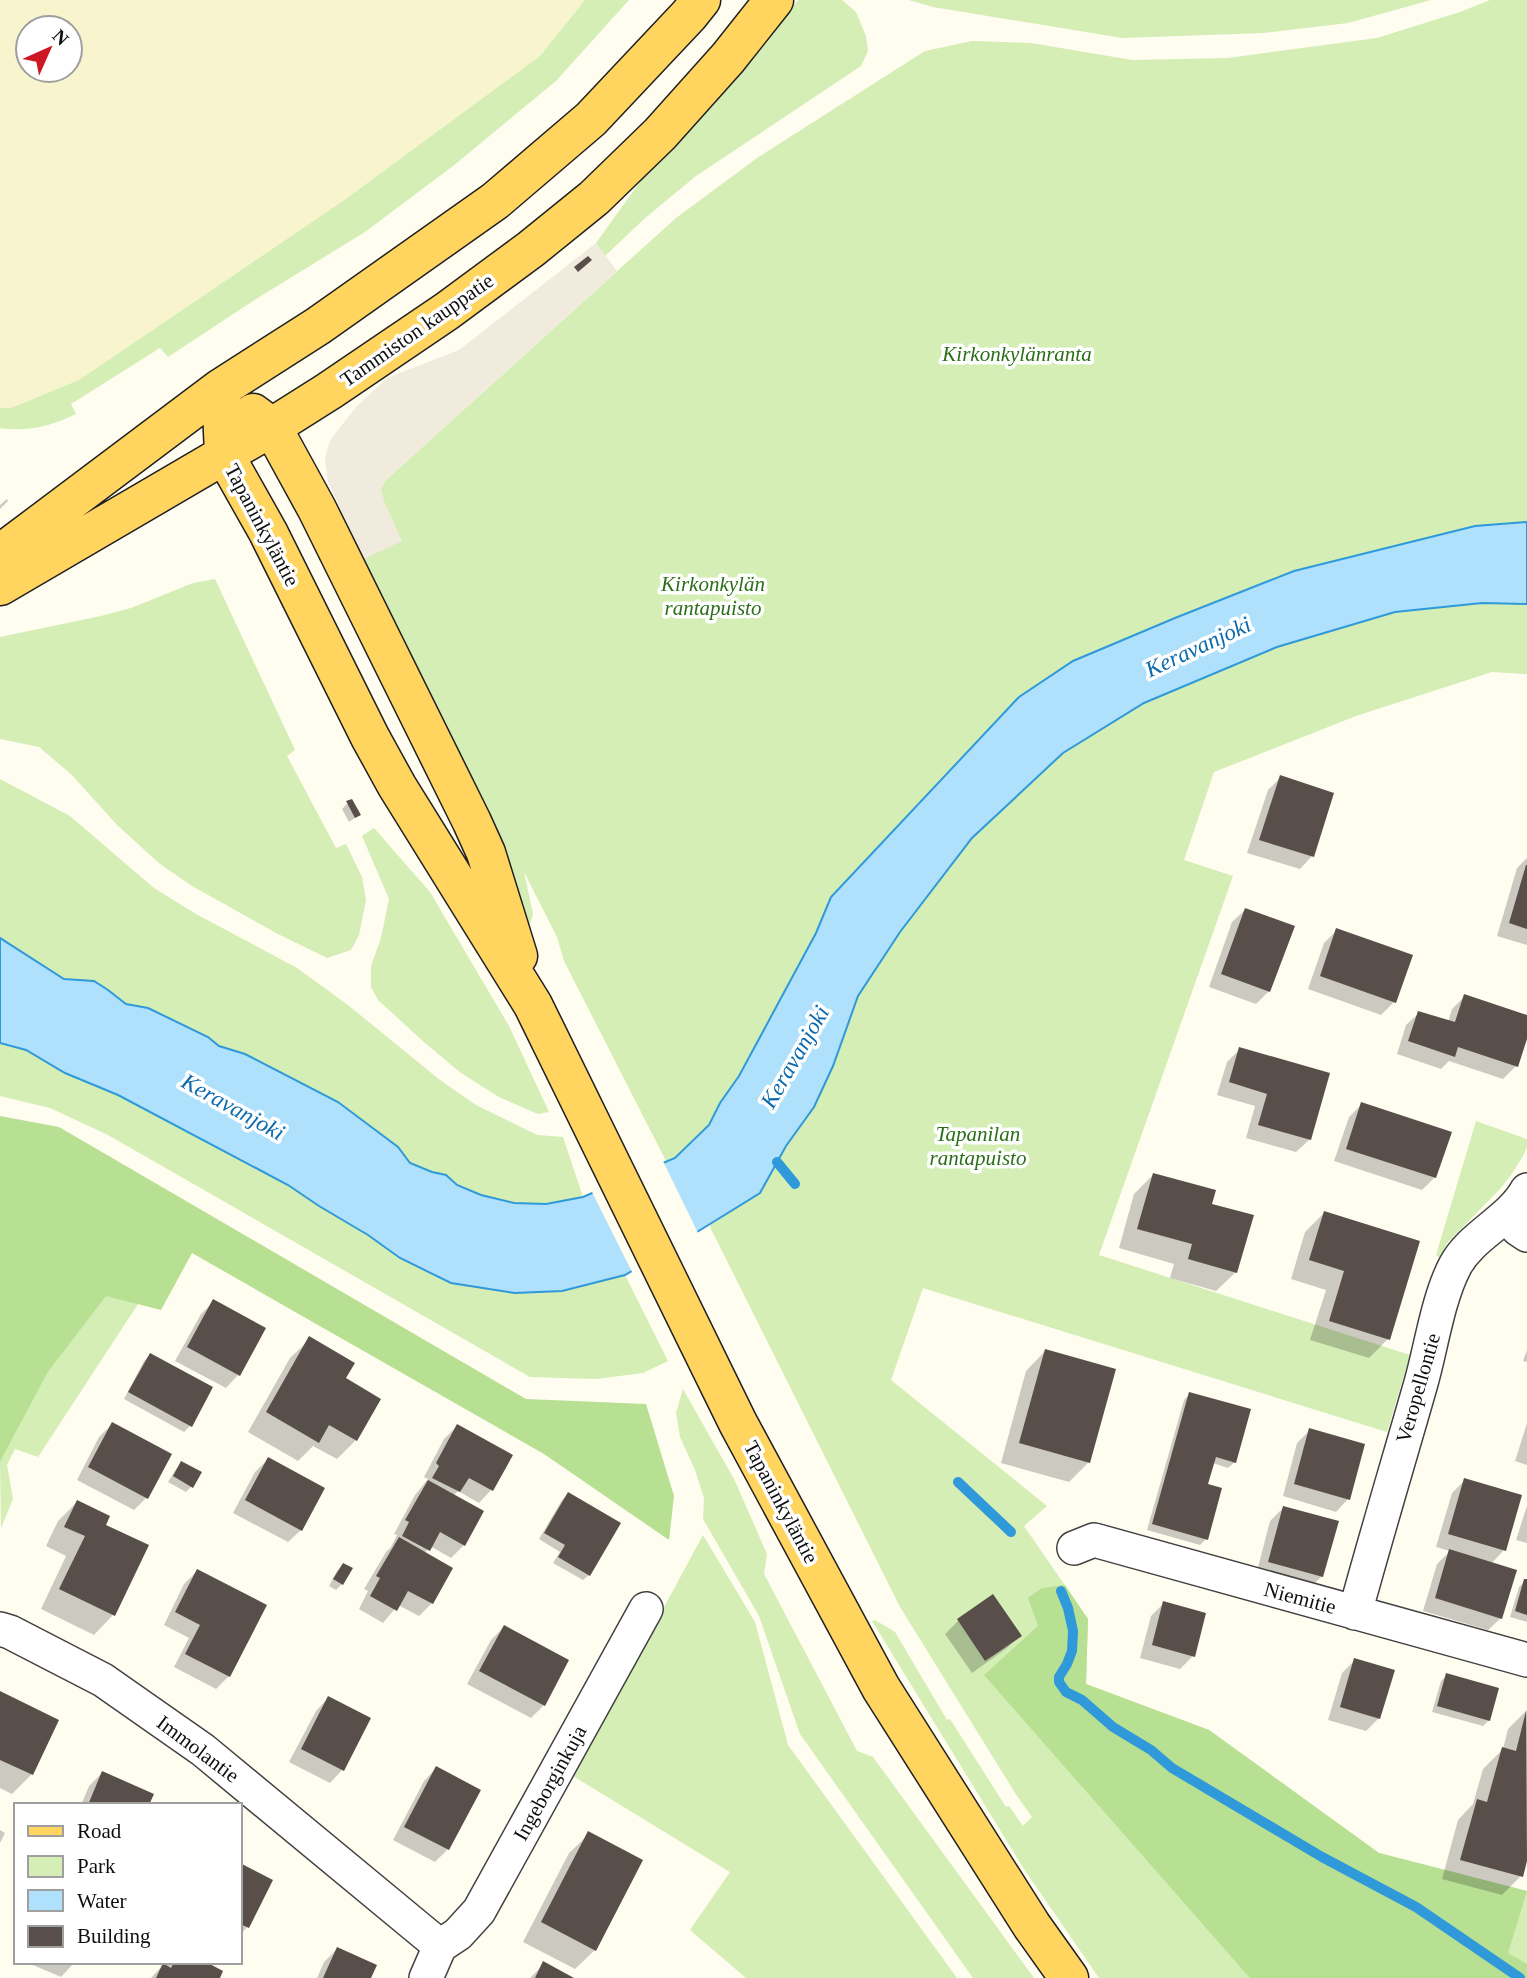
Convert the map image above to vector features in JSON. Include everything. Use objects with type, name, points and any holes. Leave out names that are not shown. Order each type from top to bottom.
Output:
[{"type":"main road","points":[[0,554],[221,388],[318,326],[495,201],[591,119],[701,0]]},
{"type":"main road","name":"Tammiston kauppatie","points":[[0,586],[329,391],[531,249],[594,198],[660,134],[728,58],[774,0]]},
{"type":"main road","name":"Tapaninkyläntie","points":[[221,388],[272,427],[317,509],[486,853],[533,1004]]},
{"type":"main road","name":"Tapaninkyläntie","points":[[221,388],[224,454],[268,532],[370,737],[397,786],[533,1004],[738,1423],[881,1688],[1032,1926],[1069,1978]]},
{"type":"street","name":"Veropellontie","points":[[1355,1613],[1453,1268],[1463,1252],[1516,1225],[1527,1189]]},
{"type":"street","name":"Niemitie","points":[[1074,1548],[1094,1539],[1527,1660]]},
{"type":"street","name":"Ingeborginkuja","points":[[440,1946],[458,1934],[479,1911],[646,1609]]},
{"type":"street","name":"Immolantie","points":[[5,1631],[103,1680],[203,1750],[440,1946]]},
{"type":"street","points":[[426,1978],[440,1946]]},
{"type":"shaded area","points":[[0,0],[585,0],[540,56],[343,201],[79,380],[11,408],[0,408]]},
{"type":"shaded area","points":[[596,243],[617,271],[386,480],[381,488],[384,501],[402,541],[364,559],[328,482],[325,458],[330,440],[357,406],[387,378],[459,350]]},
{"type":"green space","points":[[585,0],[629,0],[556,81],[453,166],[365,232],[168,357],[160,348],[71,404],[76,414],[39,427],[0,428],[0,408],[11,408],[79,380],[343,201],[540,56]]},
{"type":"green space","points":[[798,0],[842,0],[856,12],[866,36],[868,51],[861,66],[696,176],[605,256],[596,243],[642,179],[729,87]]},
{"type":"green space","points":[[909,0],[1431,0],[1348,23],[1263,33],[1122,38],[933,7]]},
{"type":"green space","name":"Kirkonkylän rantapuisto","points":[[1490,0],[1527,0],[1527,522],[1475,526],[1294,571],[1073,661],[1019,697],[831,897],[816,933],[739,1076],[720,1103],[709,1125],[675,1158],[666,1161],[564,961],[557,937],[524,872],[533,914],[529,927],[451,736],[364,559],[381,488],[386,480],[676,218],[757,158],[925,51],[972,41],[1031,43],[1132,60],[1228,58],[1377,38]]},
{"type":"green space","points":[[215,579],[295,750],[287,756],[336,848],[346,844],[362,877],[366,900],[359,935],[351,950],[327,958],[192,886],[160,864],[117,825],[72,775],[39,747],[0,739],[0,637],[131,608],[193,583]]},
{"type":"green space","name":"Tapanilan rantapuisto","points":[[1482,603],[1527,604],[1527,674],[1492,672],[1356,716],[1214,772],[1184,860],[1233,876],[1099,1255],[1410,1355],[1387,1432],[923,1288],[891,1380],[1047,1506],[1024,1526],[1088,1619],[1086,1684],[1209,1730],[1379,1853],[1527,1891],[1527,1978],[1099,1978],[1024,1869],[872,1621],[875,1620],[895,1632],[947,1720],[950,1719],[1006,1807],[1009,1806],[1023,1826],[1032,1817],[900,1607],[710,1225],[760,1193],[786,1146],[814,1107],[833,1066],[858,996],[900,932],[972,838],[1063,753],[1144,703],[1277,647],[1395,612]]},
{"type":"green space","points":[[0,779],[70,816],[154,888],[196,914],[297,968],[476,1105],[537,1135],[563,1137],[583,1197],[546,1204],[514,1203],[481,1195],[457,1185],[446,1175],[410,1163],[398,1147],[245,1054],[219,1046],[208,1037],[148,1008],[126,1004],[94,981],[64,979],[0,938]]},
{"type":"green space","points":[[374,828],[430,892],[509,1026],[549,1112],[538,1114],[499,1097],[461,1073],[378,1000],[371,987],[371,966],[381,938],[389,899],[362,836]]},
{"type":"green space","points":[[0,1043],[26,1050],[65,1073],[118,1095],[288,1185],[400,1258],[562,1291],[625,1275],[668,1361],[643,1373],[596,1379],[530,1377],[108,1135],[50,1108],[0,1096]]},
{"type":"green space","points":[[0,1116],[59,1127],[526,1399],[646,1404],[674,1496],[669,1540],[544,1454],[192,1253],[161,1310],[106,1296],[48,1372],[0,1462]]},
{"type":"green space","points":[[1476,1121],[1527,1139],[1527,1147],[1511,1175],[1447,1243],[1440,1258],[1436,1255]]},
{"type":"green space","points":[[106,1295],[138,1304],[38,1457],[15,1449],[7,1465],[13,1499],[1,1528],[0,1462],[48,1372]]},
{"type":"green space","points":[[683,1389],[734,1479],[767,1554],[764,1574],[857,1751],[873,1757],[1034,1978],[973,1978],[800,1734],[759,1616],[703,1519],[704,1498],[680,1437],[676,1413]]},
{"type":"green space","points":[[703,1535],[755,1622],[788,1745],[957,1978],[746,1978],[690,1930],[730,1872],[573,1776]]},
{"type":"green space","points":[[1065,1585],[1088,1619],[1086,1684],[1209,1730],[1379,1853],[1527,1891],[1508,1953],[1527,1964],[1527,1978],[1250,1978],[984,1675],[1038,1626],[1028,1598],[1042,1588]]},
{"type":"water","name":"Keravanjoki","points":[[1527,522],[1527,604],[1482,603],[1395,612],[1277,647],[1144,703],[1063,753],[972,838],[900,932],[858,996],[833,1066],[814,1107],[786,1146],[760,1193],[625,1275],[562,1291],[515,1293],[451,1283],[400,1258],[288,1185],[118,1095],[65,1073],[26,1050],[0,1043],[0,938],[64,979],[94,981],[126,1004],[148,1008],[208,1037],[219,1046],[245,1054],[338,1102],[398,1147],[410,1163],[446,1175],[457,1185],[481,1195],[514,1203],[546,1204],[583,1197],[675,1158],[709,1125],[720,1103],[739,1076],[816,933],[831,897],[1019,697],[1073,661],[1294,571],[1475,526]]},
{"type":"pier","points":[[662,1159],[699,1235],[633,1274],[591,1190]]},
{"type":"building","points":[[588,256],[592,260],[578,272],[574,267]]},
{"type":"building","points":[[1280,775],[1334,793],[1314,857],[1259,840]]},
{"type":"building","points":[[352,799],[361,815],[355,818],[346,801]]},
{"type":"building","points":[[1527,865],[1527,929],[1509,923]]},
{"type":"building","points":[[1245,908],[1295,926],[1270,992],[1221,974]]},
{"type":"building","points":[[1336,928],[1413,955],[1396,1003],[1320,976]]},
{"type":"building","points":[[1464,994],[1527,1015],[1527,1039],[1518,1067],[1458,1047],[1455,1057],[1408,1041],[1418,1011],[1455,1022]]},
{"type":"building","points":[[1239,1047],[1330,1073],[1311,1140],[1258,1125],[1267,1094],[1229,1082]]},
{"type":"building","points":[[1361,1102],[1452,1132],[1436,1178],[1346,1149]]},
{"type":"building","points":[[1153,1173],[1216,1190],[1212,1204],[1254,1215],[1237,1273],[1188,1259],[1192,1244],[1137,1229]]},
{"type":"building","points":[[1324,1211],[1420,1241],[1390,1340],[1329,1321],[1344,1271],[1309,1260]]},
{"type":"building","points":[[213,1299],[266,1328],[240,1376],[187,1347]]},
{"type":"building","points":[[309,1336],[355,1363],[346,1378],[381,1399],[357,1441],[329,1425],[319,1443],[266,1412]]},
{"type":"building","points":[[1045,1349],[1116,1369],[1090,1463],[1019,1443]]},
{"type":"building","points":[[150,1353],[213,1387],[192,1427],[128,1392]]},
{"type":"building","points":[[1189,1392],[1251,1409],[1236,1463],[1216,1457],[1208,1484],[1222,1488],[1208,1540],[1152,1524]]},
{"type":"building","points":[[112,1422],[172,1454],[148,1499],[88,1467]]},
{"type":"building","points":[[457,1424],[513,1455],[493,1491],[469,1478],[460,1492],[432,1478],[439,1466],[436,1463]]},
{"type":"building","points":[[1309,1428],[1365,1444],[1350,1500],[1294,1484]]},
{"type":"building","points":[[268,1457],[325,1488],[302,1531],[245,1500]]},
{"type":"building","points":[[181,1461],[202,1472],[193,1488],[173,1476]]},
{"type":"building","points":[[1464,1478],[1522,1495],[1506,1551],[1448,1534]]},
{"type":"building","points":[[428,1480],[484,1511],[465,1546],[440,1532],[430,1551],[402,1536],[409,1522],[405,1520]]},
{"type":"building","points":[[568,1492],[621,1523],[590,1576],[558,1557],[565,1545],[544,1533]]},
{"type":"building","points":[[77,1500],[110,1516],[106,1525],[149,1545],[115,1616],[59,1589],[85,1536],[64,1527]]},
{"type":"building","points":[[1283,1506],[1339,1521],[1323,1577],[1268,1562]]},
{"type":"building","points":[[399,1537],[453,1568],[433,1604],[408,1591],[397,1611],[370,1596],[380,1578],[376,1576]]},
{"type":"building","points":[[1449,1549],[1517,1570],[1502,1619],[1435,1598]]},
{"type":"building","points":[[343,1563],[353,1568],[343,1585],[333,1579]]},
{"type":"building","points":[[197,1569],[267,1605],[230,1677],[185,1654],[200,1625],[175,1612]]},
{"type":"building","points":[[1524,1579],[1527,1579],[1527,1615],[1515,1611]]},
{"type":"building","points":[[993,1594],[1022,1636],[985,1661],[957,1619]]},
{"type":"building","points":[[1163,1601],[1206,1613],[1195,1657],[1152,1645]]},
{"type":"building","points":[[504,1625],[569,1660],[545,1706],[479,1671]]},
{"type":"building","points":[[1354,1658],[1395,1670],[1380,1719],[1340,1707]]},
{"type":"building","points":[[1446,1673],[1499,1688],[1490,1721],[1437,1706]]},
{"type":"building","points":[[0,1691],[59,1720],[33,1775],[0,1760]]},
{"type":"building","points":[[328,1696],[371,1718],[344,1771],[301,1749]]},
{"type":"building","points":[[1526,1711],[1527,1861],[1523,1877],[1460,1860],[1477,1799],[1487,1802],[1502,1747],[1516,1751]]},
{"type":"building","points":[[436,1766],[481,1790],[449,1850],[404,1827]]},
{"type":"building","points":[[102,1771],[154,1794],[150,1803],[89,1803]]},
{"type":"building","points":[[588,1831],[643,1860],[596,1951],[541,1922]]},
{"type":"building","points":[[242,1864],[273,1880],[249,1928],[242,1925]]},
{"type":"building","points":[[337,1947],[377,1965],[371,1978],[323,1978]]},
{"type":"building","points":[[543,1961],[574,1978],[535,1978]]},
{"type":"building","points":[[163,1964],[171,1968],[173,1964],[210,1964],[223,1971],[220,1978],[156,1978]]},
{"type":"waterway","points":[[777,1162],[795,1184]]},
{"type":"waterway","points":[[958,1482],[1011,1532]]},
{"type":"waterway","points":[[1061,1591],[1073,1631],[1072,1651],[1059,1677],[1059,1682],[1066,1692],[1082,1700],[1113,1727],[1151,1750],[1172,1768],[1322,1857],[1416,1907],[1520,1978]]},
{"type":"park label","name":"Kirkonkylänranta","points":[[1017,354]]}]
